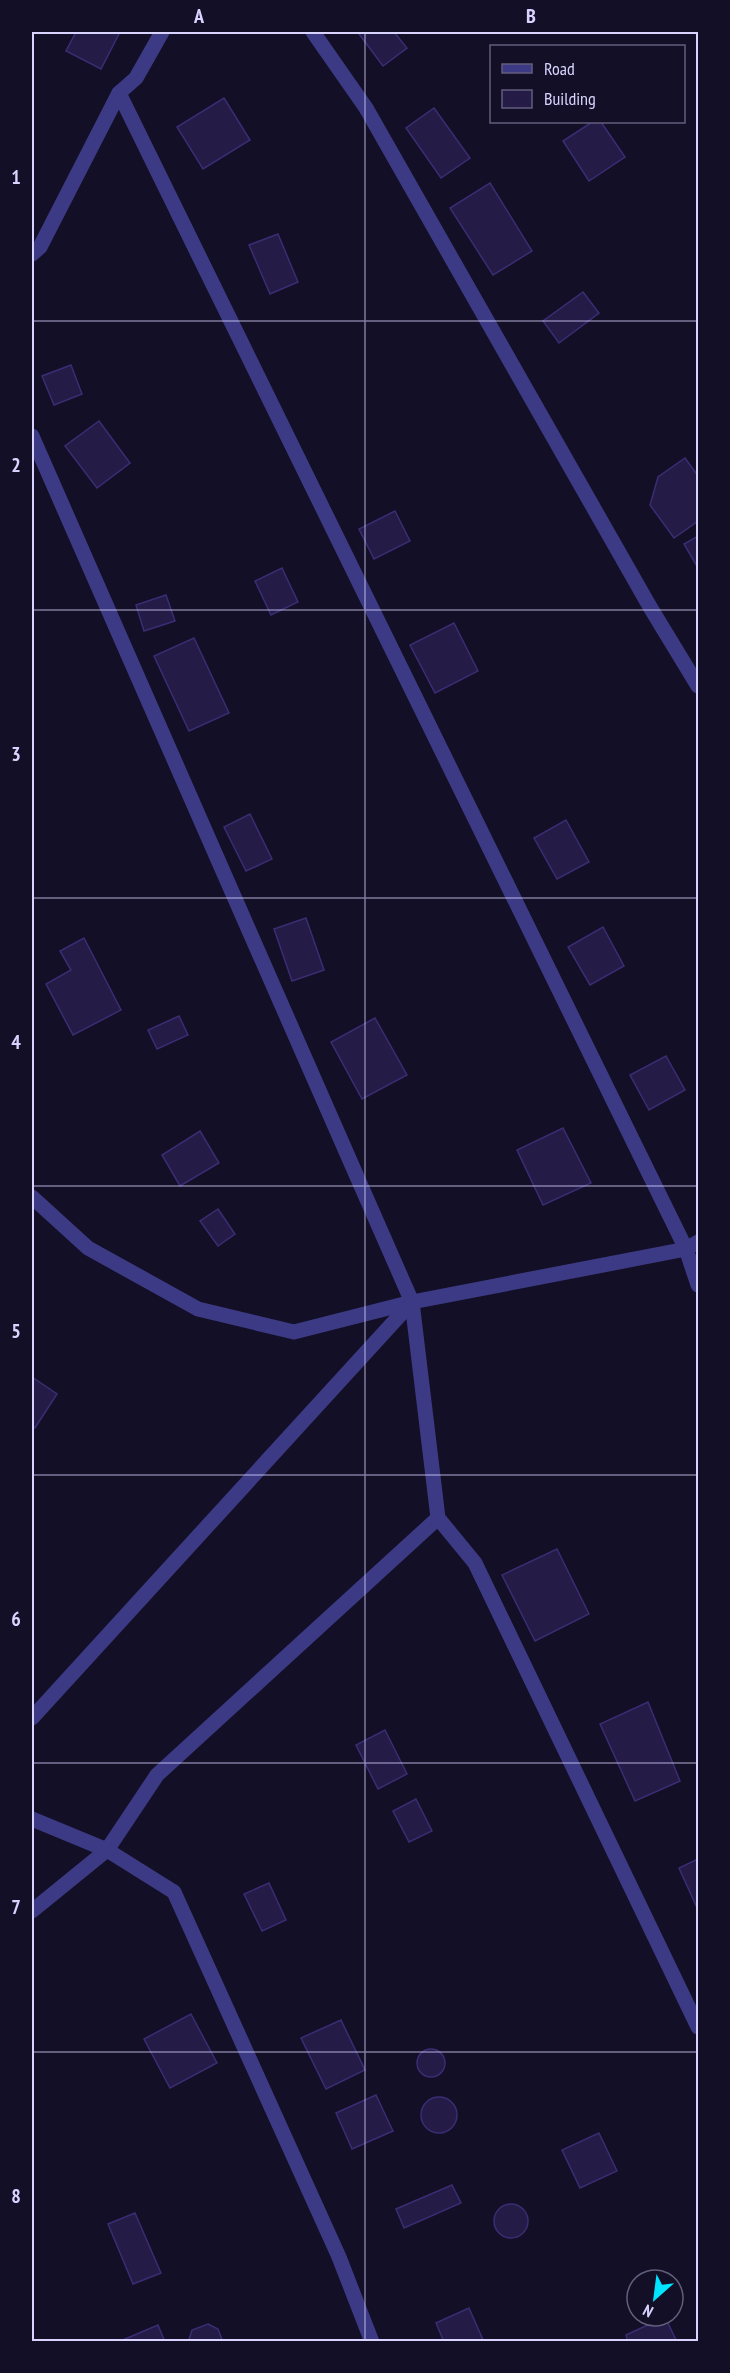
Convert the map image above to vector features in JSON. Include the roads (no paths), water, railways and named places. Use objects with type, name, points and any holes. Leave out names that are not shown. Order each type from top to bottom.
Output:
[{"type":"street","points":[[32,254],[40,247],[119,93],[136,78],[162,32]]},
{"type":"street","points":[[313,32],[366,108],[650,607],[699,686]]},
{"type":"street","points":[[119,93],[692,1246],[699,1285]]},
{"type":"street","points":[[32,436],[412,1302],[438,1518],[475,1563],[699,2027]]},
{"type":"street","points":[[32,1197],[88,1248],[198,1309],[294,1332],[412,1302],[692,1246]]},
{"type":"street","points":[[32,1718],[412,1302]]},
{"type":"street","points":[[32,1911],[107,1850],[157,1775],[438,1518]]},
{"type":"street","points":[[32,1819],[107,1850],[174,1893],[339,2257],[372,2342]]}]
